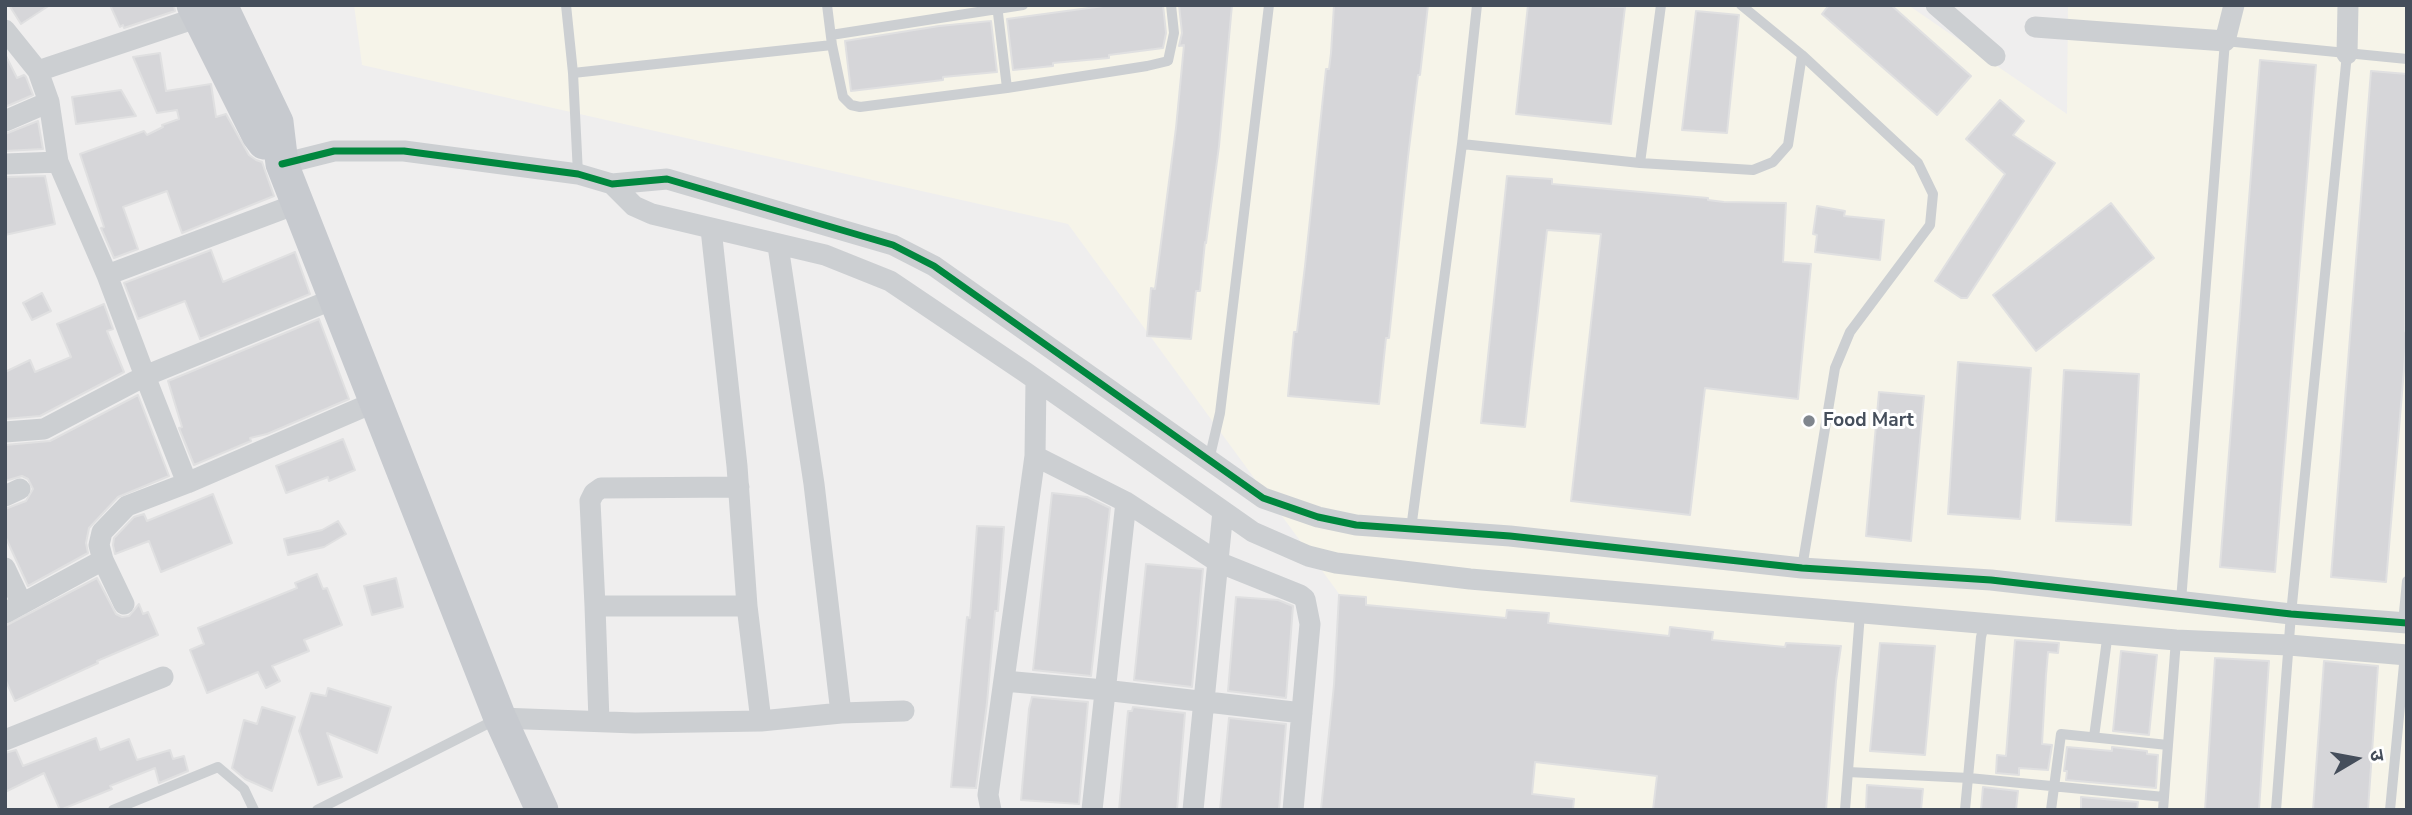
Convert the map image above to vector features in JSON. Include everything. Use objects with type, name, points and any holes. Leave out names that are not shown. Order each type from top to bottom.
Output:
[{"type":"main road","points":[[205,9],[258,135],[282,164],[299,203],[500,718],[542,810]]},
{"type":"street","points":[[1936,5],[1995,56]]},
{"type":"street","points":[[2035,27],[2225,41],[2234,5]]},
{"type":"street","points":[[2347,54],[2348,5]]},
{"type":"street","points":[[38,71],[205,9]]},
{"type":"street","points":[[5,30],[38,71],[49,102],[58,162],[107,275],[187,483]]},
{"type":"street","points":[[5,121],[49,102]]},
{"type":"street","points":[[282,164],[334,151],[404,151],[578,174],[612,184],[667,179],[893,245],[934,267],[1263,498],[1318,517],[1356,525],[1510,536],[1802,568],[1991,580],[2291,614],[2405,623]]},
{"type":"street","points":[[5,164],[58,162]]},
{"type":"street","points":[[612,184],[634,206],[652,214],[825,256],[890,281],[1253,532],[1308,556],[1470,579],[2108,632],[2176,640],[2290,645],[2406,655]]},
{"type":"street","points":[[107,275],[299,203]]},
{"type":"street","points":[[711,229],[739,487],[747,606],[761,721]]},
{"type":"street","points":[[778,246],[814,484],[841,713]]},
{"type":"street","points":[[5,432],[44,429],[145,376],[335,298]]},
{"type":"street","points":[[991,810],[988,796],[1035,456],[1036,380]]},
{"type":"street","points":[[124,604],[103,561],[99,545],[102,533],[127,506],[377,401]]},
{"type":"street","points":[[1035,456],[1126,502],[1218,562],[1306,599],[1310,624],[1293,810]]},
{"type":"street","points":[[599,721],[590,501],[593,493],[601,488],[739,487]]},
{"type":"street","points":[[1092,810],[1126,502]]},
{"type":"street","points":[[1193,810],[1223,511]]},
{"type":"street","points":[[5,568],[14,608],[103,561]]},
{"type":"street","points":[[595,606],[747,606]]},
{"type":"street","points":[[5,740],[163,677]]},
{"type":"street","points":[[1004,681],[1302,713]]},
{"type":"street","points":[[500,718],[761,721],[841,713],[904,711]]},
{"type":"lane","points":[[566,5],[573,73],[578,174]]},
{"type":"lane","points":[[827,5],[843,97],[851,105],[860,107],[1007,88],[1168,61],[1174,33],[1171,5]]},
{"type":"lane","points":[[573,73],[831,40],[997,7],[1023,5]]},
{"type":"lane","points":[[1209,461],[1220,413],[1269,5]]},
{"type":"lane","points":[[1411,529],[1462,144],[1477,5]]},
{"type":"lane","points":[[1640,163],[1661,5]]},
{"type":"lane","points":[[1741,5],[1802,55],[1918,163],[1933,194],[1930,225],[1850,332],[1835,368],[1802,568]]},
{"type":"lane","points":[[997,7],[1007,88]]},
{"type":"lane","points":[[2182,601],[2225,41],[2407,59]]},
{"type":"lane","points":[[2276,810],[2291,614],[2347,54]]},
{"type":"lane","points":[[1462,144],[1640,163],[1753,170],[1773,162],[1788,145],[1802,55]]},
{"type":"lane","points":[[2405,623],[2407,581]]},
{"type":"lane","points":[[1845,810],[1860,613]]},
{"type":"lane","points":[[1965,810],[1981,637],[1985,622]]},
{"type":"lane","points":[[2094,737],[2108,632]]},
{"type":"lane","points":[[2162,810],[2176,640]]},
{"type":"lane","points":[[2390,810],[2406,655]]},
{"type":"lane","points":[[317,810],[500,718]]},
{"type":"lane","points":[[2051,810],[2061,734],[2168,745]]},
{"type":"lane","points":[[114,810],[218,767],[244,789],[254,810]]},
{"type":"lane","points":[[1848,772],[1969,778],[2164,797]]},
{"type":"shaded area","name":"Food Mart","points":[[354,5],[1908,5],[2067,114],[2068,5],[2407,5],[2407,810],[1340,810],[1356,617],[1068,224],[362,65]]},
{"type":"building","points":[[9,5],[50,5],[21,24]]},
{"type":"building","points":[[110,5],[174,5],[175,11],[124,28],[123,25],[120,27]]},
{"type":"building","points":[[1111,5],[1163,5],[1166,33],[1163,48],[1013,70],[1007,19]]},
{"type":"building","points":[[1179,5],[1232,5],[1219,146],[1191,339],[1147,336],[1151,288],[1155,289],[1176,128],[1184,45],[1179,46],[1182,33]]},
{"type":"building","points":[[1334,5],[1428,5],[1379,404],[1288,396],[1326,69],[1329,69],[1331,53]]},
{"type":"building","points":[[1528,5],[1625,7],[1611,124],[1516,114]]},
{"type":"building","points":[[1829,5],[1891,5],[1971,76],[1937,115],[1822,14]]},
{"type":"building","points":[[1696,11],[1739,15],[1727,133],[1682,130]]},
{"type":"building","points":[[991,21],[997,72],[851,91],[845,41],[939,26]]},
{"type":"building","points":[[160,53],[166,91],[211,84],[216,117],[226,114],[249,155],[262,162],[274,196],[182,233],[167,191],[123,207],[138,249],[114,258],[101,228],[104,227],[80,154],[144,131],[147,135],[163,127],[162,125],[179,119],[177,110],[157,113],[133,57]]},
{"type":"building","points":[[5,54],[17,78],[24,75],[26,77],[33,95],[5,107]]},
{"type":"building","points":[[2260,60],[2316,65],[2275,572],[2220,567]]},
{"type":"building","points":[[2371,71],[2407,74],[2407,334],[2386,582],[2331,577]]},
{"type":"building","points":[[121,90],[136,116],[76,124],[72,97]]},
{"type":"building","points":[[2000,100],[2024,121],[2013,135],[2055,163],[1967,298],[1961,298],[1935,281],[2005,174],[1966,139]]},
{"type":"building","points":[[38,121],[43,149],[5,151],[5,134]]},
{"type":"building","points":[[45,176],[55,224],[5,235],[5,177]]},
{"type":"building","points":[[1507,176],[1552,179],[1552,184],[1708,198],[1724,202],[1786,203],[1783,262],[1811,264],[1798,399],[1705,388],[1690,515],[1571,501],[1601,234],[1547,230],[1525,427],[1481,423]]},
{"type":"building","points":[[2111,203],[2154,258],[2036,351],[1993,295]]},
{"type":"building","points":[[1817,206],[1845,211],[1844,216],[1884,220],[1880,260],[1815,252],[1817,235],[1813,234]]},
{"type":"building","points":[[211,250],[223,282],[295,252],[310,294],[200,339],[185,301],[138,319],[124,283]]},
{"type":"building","points":[[42,293],[51,311],[32,320],[23,303]]},
{"type":"building","points":[[104,304],[113,329],[107,331],[124,372],[40,416],[5,419],[5,372],[30,360],[35,372],[71,357],[57,324]]},
{"type":"building","points":[[319,319],[349,399],[267,434],[250,438],[251,441],[194,465],[179,428],[182,427],[168,381]]},
{"type":"building","points":[[1958,362],[2031,368],[2020,519],[1948,514]]},
{"type":"building","points":[[2064,370],[2139,374],[2131,525],[2056,521]]},
{"type":"building","points":[[1879,392],[1924,396],[1911,541],[1866,536]]},
{"type":"building","points":[[138,395],[169,476],[118,497],[89,528],[86,543],[88,553],[28,586],[5,536],[5,509],[26,501],[33,489],[28,479],[22,476],[5,481],[5,445],[50,441]]},
{"type":"building","points":[[343,439],[355,470],[329,481],[328,477],[286,493],[276,466]]},
{"type":"building","points":[[1052,493],[1087,497],[1110,508],[1091,676],[1033,670]]},
{"type":"building","points":[[213,494],[232,543],[161,572],[149,541],[115,554],[114,538],[134,517],[144,514],[147,521]]},
{"type":"building","points":[[338,521],[346,534],[324,547],[288,555],[284,539],[322,530]]},
{"type":"building","points":[[977,526],[1004,527],[998,611],[995,611],[976,788],[951,787],[967,617],[970,618]]},
{"type":"building","points":[[1146,564],[1203,569],[1192,687],[1134,680]]},
{"type":"building","points":[[317,574],[323,589],[327,588],[342,625],[304,640],[309,651],[272,666],[280,681],[266,688],[258,672],[207,693],[190,650],[204,644],[198,628],[297,588],[295,583]]},
{"type":"building","points":[[97,578],[116,614],[129,616],[139,604],[143,614],[148,612],[158,635],[15,701],[5,679],[5,626]]},
{"type":"building","points":[[396,578],[403,607],[372,615],[364,586]]},
{"type":"building","points":[[1339,595],[1366,597],[1366,605],[1506,618],[1507,610],[1549,613],[1548,623],[1669,636],[1670,627],[1713,632],[1712,640],[1785,647],[1786,643],[1841,646],[1826,810],[1653,810],[1657,776],[1535,762],[1532,794],[1574,799],[1573,810],[1321,809],[1334,685]]},
{"type":"building","points":[[1236,597],[1278,600],[1293,606],[1286,698],[1228,691]]},
{"type":"building","points":[[2015,640],[2059,643],[2058,653],[2048,652],[2046,675],[2042,744],[2052,745],[2048,770],[2019,768],[2019,775],[1996,773],[1997,755],[2006,756]]},
{"type":"building","points":[[1880,643],[1935,646],[1925,755],[1870,751]]},
{"type":"building","points":[[2121,651],[2157,655],[2149,735],[2113,731]]},
{"type":"building","points":[[2215,658],[2269,661],[2259,810],[2205,810]]},
{"type":"building","points":[[2324,661],[2378,666],[2368,810],[2313,810]]},
{"type":"building","points":[[328,688],[391,707],[377,753],[327,733],[342,777],[318,785],[299,731],[311,693],[326,696]]},
{"type":"building","points":[[1032,697],[1088,702],[1079,804],[1021,800]]},
{"type":"building","points":[[262,707],[295,717],[272,791],[245,779],[232,768],[244,720],[257,724]]},
{"type":"building","points":[[1133,707],[1185,713],[1177,810],[1119,810],[1128,711],[1132,711]]},
{"type":"building","points":[[1229,718],[1286,724],[1279,810],[1220,810]]},
{"type":"building","points":[[96,738],[100,750],[129,739],[137,760],[170,750],[173,759],[184,756],[188,771],[159,783],[155,768],[60,810],[44,773],[5,792],[5,753],[16,750],[23,766]]},
{"type":"building","points":[[2067,747],[2112,751],[2112,747],[2158,755],[2156,788],[2066,780],[2067,771],[2064,771]]},
{"type":"building","points":[[1867,785],[1923,789],[1921,810],[1866,810]]},
{"type":"building","points":[[1983,787],[2018,791],[2016,810],[1981,810]]},
{"type":"building","points":[[2081,797],[2138,802],[2137,810],[2081,810]]},
{"type":"cycle path","points":[[282,164],[334,151],[404,151],[578,174],[612,184],[667,179],[893,245],[934,266],[1263,498],[1318,517],[1356,525],[1510,536],[1802,568],[1991,580],[2291,614],[2407,623]]},
{"type":"place","name":"Food Mart","points":[[1809,421]]}]
